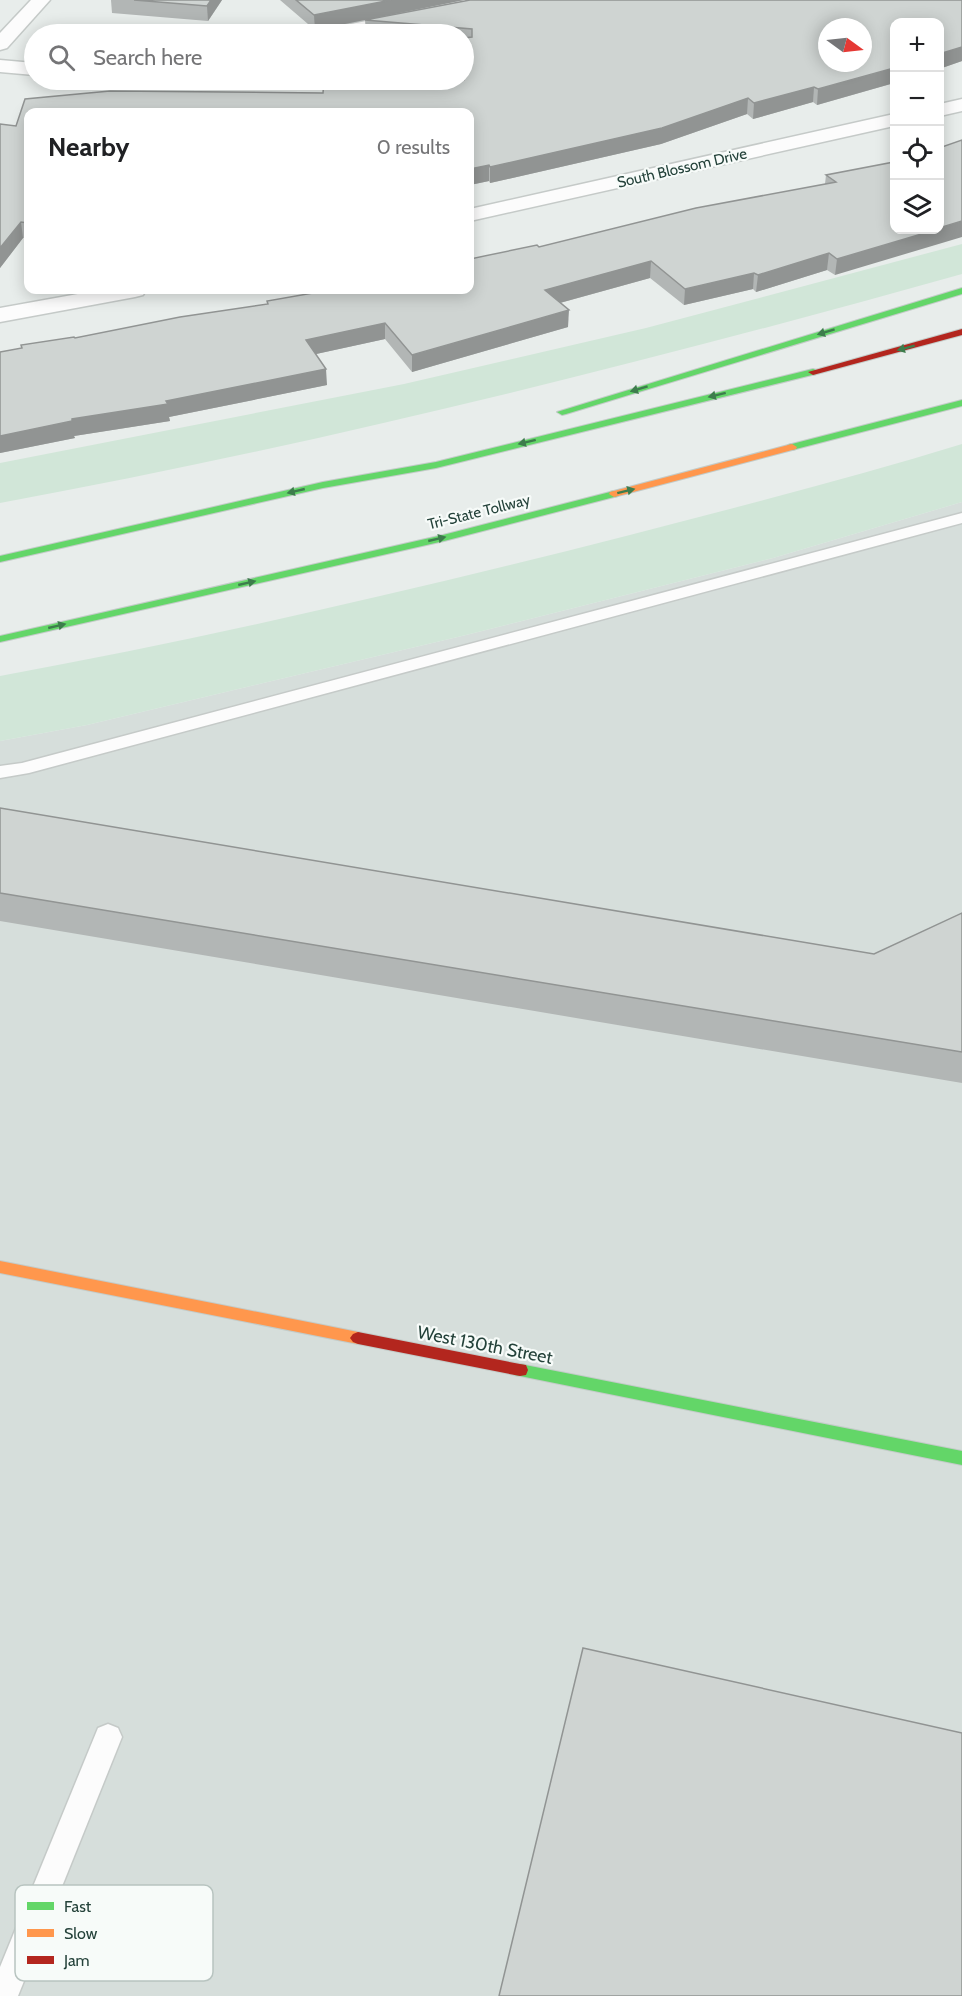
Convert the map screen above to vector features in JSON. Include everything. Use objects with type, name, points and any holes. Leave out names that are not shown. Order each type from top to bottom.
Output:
[{"type":"main road","points":[[551,416],[962,291]]},
{"type":"main road","points":[[0,559],[322,485],[436,465],[905,349],[962,332]]},
{"type":"main road","name":"Tri-State Tollway","points":[[0,639],[444,538],[962,403]]},
{"type":"main road","points":[[322,485],[437,450]]},
{"type":"main road","name":"West 130th Street","points":[[0,1267],[962,1458]]},
{"type":"street","points":[[0,45],[41,0]]},
{"type":"street","points":[[382,24],[423,16]]},
{"type":"street","points":[[0,66],[24,68]]},
{"type":"street","points":[[944,109],[962,105]]},
{"type":"street","name":"South Blossom Drive","points":[[474,214],[890,121]]},
{"type":"street","points":[[0,315],[113,294]]},
{"type":"lane","points":[[0,772],[33,766],[962,518]]},
{"type":"lane","points":[[48,1885],[108,1737]]},
{"type":"lane","points":[[3,1996],[15,1966]]},
{"type":"shaded area","points":[[962,502],[962,1996],[0,1996],[0,741],[87,725],[466,635],[773,558]]},
{"type":"green space","points":[[962,244],[962,274],[843,307],[604,370],[363,428],[122,480],[0,503],[0,463],[404,384],[646,328]]},
{"type":"green space","points":[[962,444],[962,502],[773,558],[466,635],[87,725],[0,741],[0,676],[236,629],[471,575],[752,503]]},
{"type":"building","points":[[134,0],[211,0],[207,6]]},
{"type":"building","points":[[296,0],[391,0],[314,15]]},
{"type":"building","points":[[470,0],[962,0],[962,47],[944,52],[944,18],[890,18],[890,69],[818,89],[814,87],[754,103],[748,98],[662,128],[490,167],[489,165],[474,168],[474,108],[24,108],[24,222],[21,222],[0,248],[0,124],[16,126],[25,99],[110,91],[323,93],[323,90],[474,90],[474,24],[413,24],[365,20]]},
{"type":"building","points":[[962,140],[962,221],[944,226],[944,180],[944,146]]},
{"type":"building","points":[[890,163],[890,234],[921,234],[837,259],[829,253],[758,275],[754,273],[685,289],[651,261],[545,290],[569,310],[412,355],[385,323],[306,340],[326,369],[166,401],[168,404],[72,419],[72,421],[0,436],[0,352],[22,348],[21,345],[75,338],[180,317],[268,304],[267,301],[307,294],[474,294],[474,258],[537,245],[539,247],[696,208],[836,182],[826,175]]},
{"type":"building","points":[[0,808],[874,954],[962,913],[962,1052],[0,893]]},
{"type":"building","points":[[583,1648],[962,1733],[962,1996],[499,1996]]},
{"type":"traffic: fast","points":[[562,412],[962,291]]},
{"type":"traffic: fast","points":[[0,559],[323,485],[436,465],[813,372]]},
{"type":"traffic: fast","points":[[792,447],[962,403]]},
{"type":"traffic: fast","points":[[0,639],[444,538],[614,494]]},
{"type":"traffic: fast","points":[[520,1370],[962,1458]]},
{"type":"traffic: slow","points":[[614,494],[792,447]]},
{"type":"traffic: slow","points":[[0,1267],[358,1338]]},
{"type":"traffic: jam","points":[[813,372],[962,332]]},
{"type":"traffic: jam","points":[[358,1338],[520,1370]]}]
